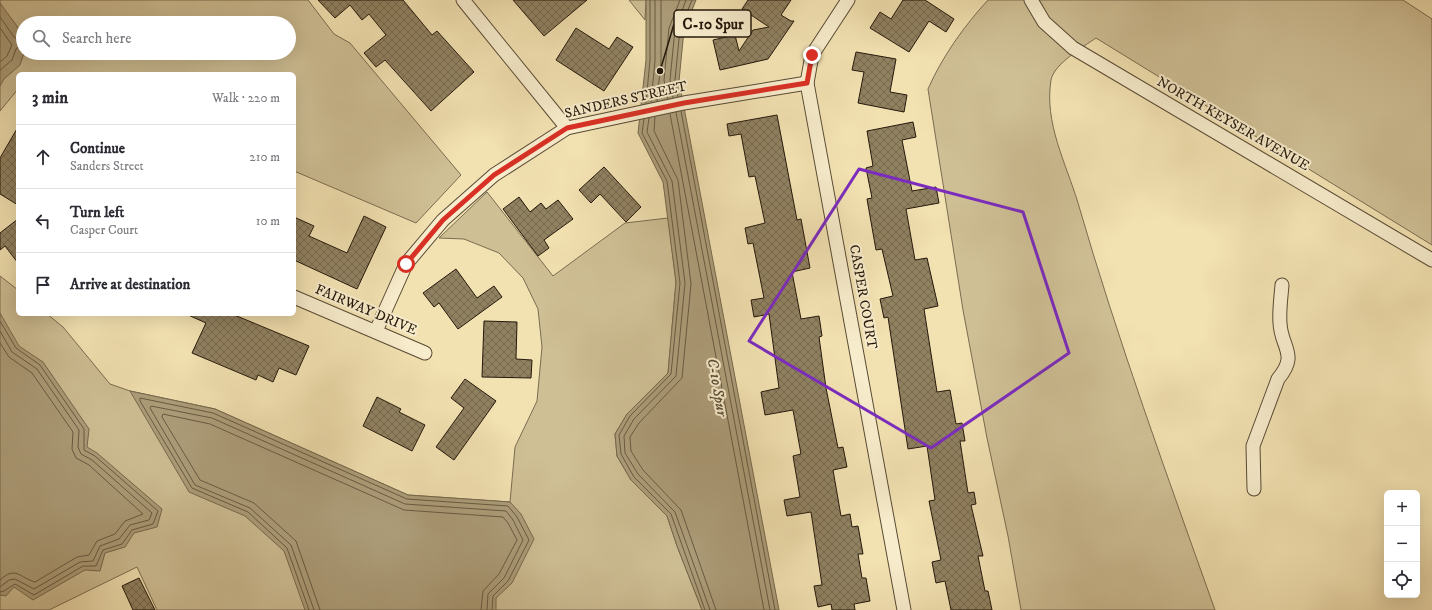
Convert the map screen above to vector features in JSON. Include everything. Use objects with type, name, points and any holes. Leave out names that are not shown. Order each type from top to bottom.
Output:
[{"type":"street","points":[[463,0],[567,128]]},
{"type":"street","name":"CASPER COURT","points":[[848,0],[812,55],[807,83],[904,610]]},
{"type":"street","name":"NORTH KEYSER AVENUE","points":[[1031,0],[1044,22],[1073,48],[1432,260]]},
{"type":"street","name":"SANDERS STREET","points":[[376,331],[406,264],[443,220],[494,175],[567,128],[636,112],[684,103],[807,83]]},
{"type":"street","points":[[1254,489],[1253,446],[1278,379],[1285,371],[1289,359],[1280,324],[1282,285]]},
{"type":"street","name":"FAIRWAY DRIVE","points":[[296,298],[425,353]]},
{"type":"highlighted area","points":[[859,169],[1023,212],[1069,353],[931,448],[749,341]]},
{"type":"shaded area","points":[[0,0],[308,0],[334,34],[350,43],[461,175],[416,223],[296,172],[296,72],[16,72],[16,91],[0,111]]},
{"type":"shaded area","points":[[629,0],[646,0],[645,20]]},
{"type":"shaded area","points":[[988,0],[1403,0],[1432,19],[1432,245],[1096,38],[1063,62],[1053,74],[1050,96],[1053,127],[1057,143],[1078,203],[1126,357],[1215,610],[1021,610],[1008,536],[987,438],[963,310],[928,89],[954,42],[970,20]]},
{"type":"shaded area","points":[[487,192],[553,276],[625,223],[668,218],[676,282],[668,373],[627,414],[615,434],[617,456],[631,480],[667,516],[702,610],[157,610],[137,567],[49,610],[0,610],[0,276],[16,288],[16,316],[49,316],[63,327],[110,384],[130,391],[215,409],[408,495],[510,502],[515,447],[537,401],[542,347],[538,309],[523,278],[499,253],[464,239],[439,238]]},
{"type":"water","points":[[646,0],[696,0],[684,30],[679,81],[779,610],[702,610],[667,516],[631,480],[617,456],[615,434],[627,414],[668,373],[676,282],[663,182],[638,133],[646,60]]},
{"type":"water","points":[[0,3],[16,25],[16,60],[22,60],[20,65],[4,79],[0,86]]},
{"type":"water","points":[[0,313],[19,346],[43,362],[89,429],[87,447],[97,453],[162,509],[157,527],[134,533],[125,547],[105,553],[100,571],[85,570],[33,600],[14,587],[6,596],[0,595]]},
{"type":"water","points":[[130,391],[215,409],[408,495],[510,502],[521,514],[534,539],[512,583],[496,598],[496,610],[305,610],[284,551],[245,516],[189,492]]},
{"type":"building","points":[[318,0],[403,0],[432,35],[437,31],[474,72],[431,111],[385,60],[376,67],[364,53],[386,35],[369,14],[362,20],[350,5],[335,18]]},
{"type":"building","points":[[513,0],[587,0],[544,36]]},
{"type":"building","points":[[748,0],[791,0],[781,15],[791,21],[794,21],[768,59],[720,70],[713,40],[735,35],[739,51],[753,30],[769,27],[742,9]]},
{"type":"building","points":[[903,0],[925,0],[954,19],[946,32],[929,21],[909,52],[870,28],[880,12],[891,19]]},
{"type":"building","points":[[576,28],[609,49],[617,37],[633,47],[604,91],[556,60]]},
{"type":"building","points":[[856,52],[896,59],[890,92],[907,95],[904,112],[858,103],[864,72],[852,70]]},
{"type":"building","points":[[777,115],[797,220],[801,219],[810,268],[792,272],[801,319],[819,316],[822,336],[819,337],[826,388],[838,448],[843,447],[847,467],[833,470],[841,516],[850,514],[852,527],[858,526],[863,554],[858,554],[862,578],[866,578],[870,601],[854,604],[855,610],[832,610],[831,604],[818,607],[814,586],[822,585],[811,512],[787,516],[784,500],[800,497],[793,456],[801,454],[793,410],[765,415],[761,392],[779,388],[769,314],[754,317],[751,300],[764,298],[753,243],[748,244],[745,228],[765,223],[755,176],[749,177],[741,134],[729,136],[727,124]]},
{"type":"building","points":[[913,122],[916,137],[902,140],[912,191],[936,187],[939,203],[906,209],[915,260],[927,258],[938,306],[924,309],[937,392],[950,390],[956,424],[962,423],[965,441],[960,441],[968,493],[974,492],[976,504],[971,505],[983,556],[978,556],[985,591],[988,591],[992,610],[951,610],[945,581],[936,583],[932,562],[941,560],[929,501],[935,500],[927,446],[908,449],[888,317],[884,318],[880,299],[893,296],[882,249],[876,250],[867,199],[872,198],[866,168],[873,166],[867,131]]},
{"type":"building","points":[[16,130],[16,204],[0,194],[0,158]]},
{"type":"building","points":[[604,167],[641,207],[626,222],[600,194],[591,203],[579,190]]},
{"type":"building","points":[[519,197],[530,212],[541,203],[546,209],[558,200],[573,219],[544,240],[549,248],[538,256],[503,209]]},
{"type":"building","points":[[364,216],[386,227],[357,289],[296,261],[296,218],[314,226],[309,236],[347,253]]},
{"type":"building","points":[[16,221],[16,260],[5,246],[0,250],[0,233]]},
{"type":"building","points":[[456,269],[477,298],[494,286],[502,297],[458,329],[439,303],[434,307],[423,293]]},
{"type":"building","points":[[190,316],[237,316],[309,346],[296,375],[279,368],[273,382],[258,375],[256,380],[192,353],[206,323]]},
{"type":"building","points":[[484,321],[517,322],[516,359],[532,360],[531,378],[482,377]]},
{"type":"building","points":[[465,379],[496,401],[454,460],[436,447],[464,408],[451,398]]},
{"type":"building","points":[[377,397],[401,409],[399,412],[425,425],[412,451],[363,426]]},
{"type":"building","points":[[139,578],[155,610],[133,610],[122,586]]},
{"type":"place","name":"C-10 Spur","points":[[660,71]]},
{"type":"route","points":[[406,264],[443,220],[494,175],[567,128],[636,112],[807,83],[812,55]]}]
